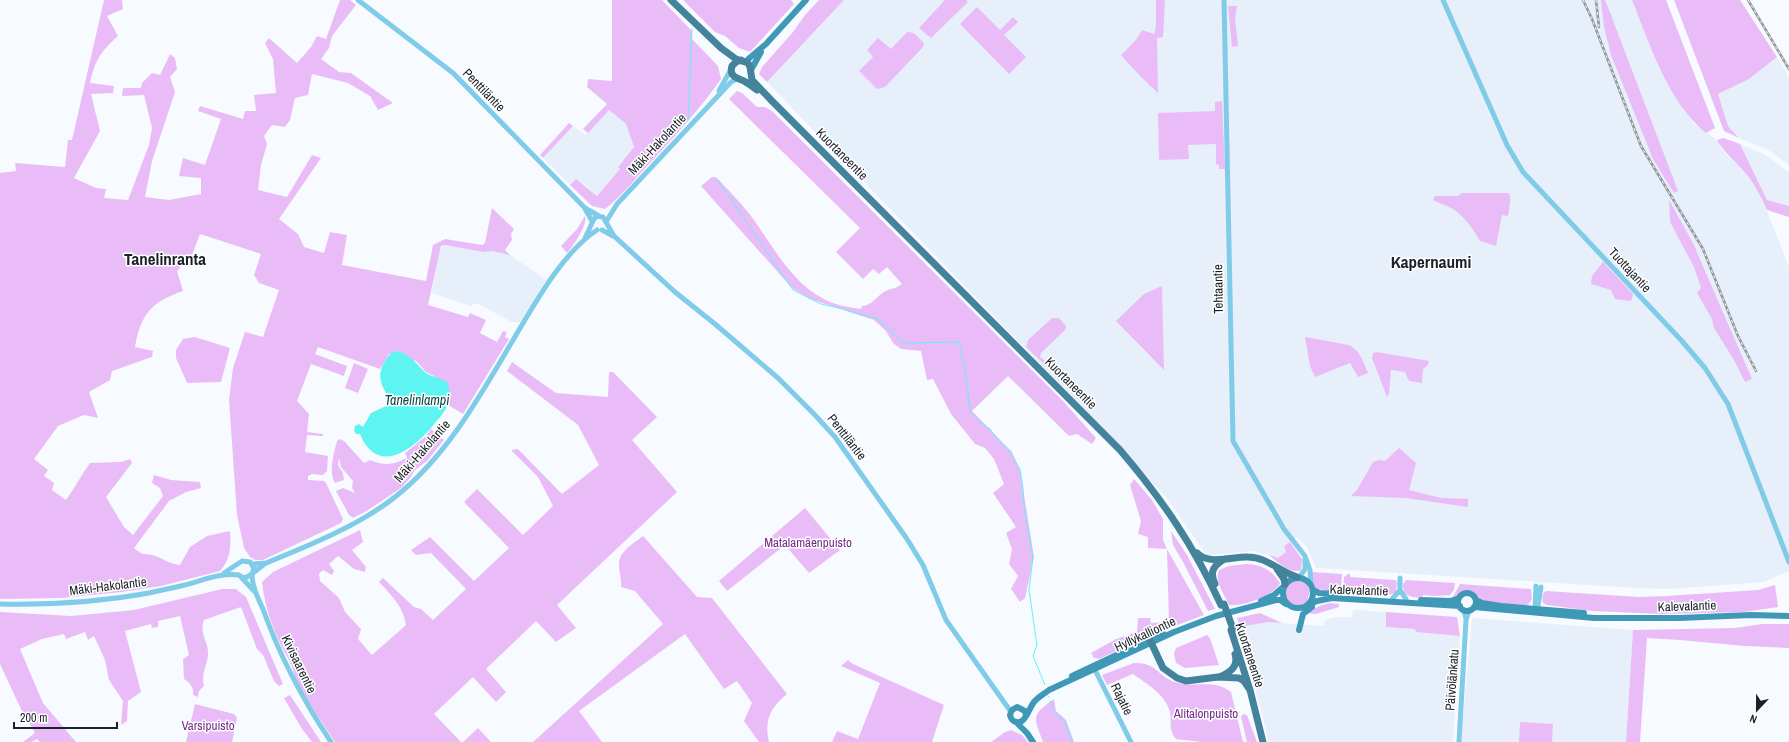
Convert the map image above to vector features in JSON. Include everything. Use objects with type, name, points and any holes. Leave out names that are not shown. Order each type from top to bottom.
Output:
[{"type":"highway","points":[[671,0],[711,40],[732,56],[743,61],[750,71],[747,77],[738,79],[732,74],[732,68],[736,62],[743,61]]},
{"type":"highway","points":[[711,40],[732,68]]},
{"type":"highway","name":"Kuortaneentie","points":[[750,71],[752,80],[772,101],[1120,450],[1158,495],[1193,549],[1222,604],[1237,646],[1263,742]]},
{"type":"highway","name":"Kuortaneentie","points":[[738,79],[772,101]]},
{"type":"highway","points":[[1193,549],[1204,559],[1250,557],[1265,561],[1298,577]]},
{"type":"highway","points":[[1222,604],[1212,578],[1212,573],[1215,566],[1226,559]]},
{"type":"highway","points":[[1276,567],[1284,578],[1284,586]]},
{"type":"highway","points":[[1218,678],[1232,670],[1236,664],[1237,659],[1232,630]]},
{"type":"highway","points":[[1150,640],[1163,668],[1177,678],[1186,681],[1239,678],[1244,681],[1250,690]]},
{"type":"main road","points":[[743,61],[766,44],[806,0]]},
{"type":"main road","points":[[750,71],[766,44]]},
{"type":"main road","points":[[1298,577],[1306,580],[1312,587],[1312,599],[1306,606],[1297,608],[1286,604],[1282,596],[1284,586],[1290,580],[1298,577]]},
{"type":"main road","name":"Hyllykalliontie","points":[[1025,718],[1030,707],[1041,696],[1094,668],[1150,640],[1198,619],[1264,600],[1274,595],[1284,586]]},
{"type":"main road","name":"Kalevalantie","points":[[1312,587],[1319,593],[1467,608],[1595,614],[1605,617],[1679,618],[1769,615],[1789,616]]},
{"type":"main road","name":"Kalevalantie","points":[[1306,606],[1317,601],[1332,598],[1451,601],[1468,593],[1474,596],[1476,600],[1501,606],[1536,611]]},
{"type":"main road","points":[[1459,598],[1467,608],[1476,600]]},
{"type":"main road","name":"Hyllykalliontie","points":[[1150,640],[1216,616],[1276,600],[1280,600],[1286,604]]},
{"type":"main road","points":[[1299,630],[1305,611],[1322,603],[1392,600]]},
{"type":"main road","name":"Kalevalantie","points":[[1769,615],[1789,611]]},
{"type":"main road","name":"Hyllykalliontie","points":[[1019,707],[1024,706],[1038,694],[1094,668]]},
{"type":"main road","points":[[1027,733],[1025,711],[1019,707],[1011,712],[1011,718],[1027,733],[1033,742]]},
{"type":"main road","points":[[1016,722],[1019,723],[1025,718]]},
{"type":"street","name":"Penttiläntie","points":[[358,0],[453,74],[584,207],[600,216],[614,236],[675,292],[778,378],[815,415],[835,437],[907,539],[925,570],[946,620],[1004,700],[1011,712]]},
{"type":"street","name":"Tehtaantie","points":[[1224,0],[1233,441],[1284,529],[1305,556],[1310,570],[1312,587]]},
{"type":"street","name":"Tuottajantie","points":[[1443,0],[1507,145],[1523,172],[1681,340],[1705,368],[1718,387],[1742,438],[1789,562]]},
{"type":"street","name":"Mäki-Hakolantie","points":[[714,98],[732,68]]},
{"type":"street","name":"Mäki-Hakolantie","points":[[252,574],[266,563],[291,553],[369,515],[395,497],[421,473],[462,422],[540,296],[565,261],[585,238],[595,217],[600,216],[617,204],[714,98],[732,81],[738,79]]},
{"type":"street","name":"Mäki-Hakolantie","points":[[585,238],[599,230],[606,223],[617,204]]},
{"type":"street","name":"Penttiläntie","points":[[584,207],[592,222],[599,230],[614,236]]},
{"type":"street","points":[[1298,577],[1305,569],[1305,556]]},
{"type":"street","points":[[245,560],[252,564],[252,574],[248,577],[240,576],[236,570],[238,564],[245,560]]},
{"type":"street","name":"Mäki-Hakolantie","points":[[252,564],[266,563]]},
{"type":"street","name":"Mäki-Hakolantie","points":[[217,577],[238,564]]},
{"type":"street","name":"Mäki-Hakolantie","points":[[0,604],[51,603],[116,598],[176,587],[233,574],[240,576]]},
{"type":"street","name":"Kivisaarentie","points":[[252,574],[255,592],[278,649],[295,685],[331,742]]},
{"type":"street","name":"Kivisaarentie","points":[[240,576],[255,592]]},
{"type":"street","points":[[1400,578],[1400,590],[1406,599]]},
{"type":"street","points":[[1536,611],[1538,587]]},
{"type":"street","points":[[1392,600],[1400,590]]},
{"type":"street","name":"Päivölänkatu","points":[[1459,742],[1467,608]]},
{"type":"street","name":"Rajatie","points":[[1094,668],[1130,742]]},
{"type":"street","name":"Penttiläntie","points":[[1004,700],[1019,707]]},
{"type":"shaded area","points":[[844,0],[1632,0],[1655,56],[1693,123],[1717,140],[1723,151],[1741,167],[1760,193],[1789,267],[1789,571],[1764,582],[1669,589],[1316,568],[1307,547],[1297,537],[1284,546],[1286,552],[1278,558],[1254,551],[1210,555],[1205,553],[1166,497],[1020,343],[767,82]]},
{"type":"shaded area","points":[[1777,57],[1789,78],[1789,165],[1770,151],[1739,138],[1728,126],[1718,94],[1749,79]]},
{"type":"shaded area","points":[[609,110],[626,124],[634,147],[618,167],[620,169],[597,196],[583,183],[573,182],[570,185],[543,158],[573,126],[585,135]]},
{"type":"shaded area","points":[[1740,144],[1764,154],[1789,172],[1789,206],[1767,200]]},
{"type":"shaded area","points":[[445,245],[483,252],[492,251],[510,255],[546,280],[520,322],[512,322],[476,303],[470,306],[432,293],[440,249]]},
{"type":"shaded area","points":[[1353,610],[1386,612],[1387,627],[1415,629],[1416,632],[1460,636],[1453,742],[1269,742],[1240,627],[1268,622],[1324,626],[1325,620],[1336,617],[1352,617]]},
{"type":"shaded area","points":[[1472,618],[1633,630],[1626,742],[1461,742]]},
{"type":"green space","points":[[104,0],[122,0],[123,9],[107,16],[118,36],[107,46],[100,56],[94,68],[90,83],[114,86],[113,93],[91,94],[100,131],[74,178],[96,188],[106,189],[104,198],[128,200],[149,145],[152,128],[144,95],[122,96],[123,88],[141,88],[142,83],[152,73],[160,75],[170,54],[175,58],[177,69],[170,77],[175,92],[152,161],[145,197],[169,200],[201,194],[201,178],[179,176],[183,158],[205,165],[221,119],[198,111],[200,106],[243,119],[245,111],[256,111],[254,95],[276,93],[273,59],[265,43],[269,38],[297,63],[311,47],[317,36],[326,39],[340,0],[350,0],[356,5],[332,36],[329,48],[321,59],[339,72],[351,73],[393,103],[378,110],[370,96],[348,83],[312,74],[308,95],[295,98],[290,120],[285,127],[272,125],[264,136],[267,144],[261,165],[258,190],[287,197],[312,155],[321,158],[279,219],[298,234],[304,247],[324,253],[330,232],[347,235],[342,265],[426,281],[433,245],[445,239],[482,245],[485,243],[492,208],[514,229],[511,234],[512,240],[505,250],[510,255],[492,251],[483,252],[445,245],[441,246],[428,305],[468,317],[470,313],[486,320],[480,333],[497,342],[503,331],[507,332],[505,337],[509,339],[463,414],[448,405],[450,394],[436,377],[426,372],[416,361],[389,354],[380,369],[318,347],[315,354],[347,366],[344,376],[311,364],[297,401],[309,414],[307,432],[323,434],[323,436],[307,435],[305,452],[328,456],[327,471],[323,475],[312,474],[308,476],[308,480],[324,481],[326,483],[343,519],[341,523],[263,560],[255,560],[250,557],[244,548],[237,515],[229,400],[233,368],[245,332],[263,337],[279,290],[259,283],[254,275],[261,254],[200,234],[192,255],[177,271],[183,291],[172,295],[155,305],[144,318],[137,336],[135,347],[153,351],[152,357],[112,371],[110,380],[89,392],[98,418],[84,415],[58,426],[34,459],[48,470],[44,476],[54,483],[52,490],[66,500],[90,463],[121,462],[130,459],[132,463],[106,497],[124,527],[133,535],[163,496],[160,488],[152,483],[154,475],[171,480],[200,482],[201,488],[186,492],[169,501],[134,548],[141,553],[156,556],[180,565],[190,547],[207,536],[230,531],[230,547],[224,566],[220,571],[161,586],[122,592],[62,598],[0,599],[0,173],[16,171],[15,163],[65,167],[68,140],[72,140]]},
{"type":"green space","points":[[612,0],[662,0],[692,31],[692,39],[718,66],[721,79],[705,101],[678,132],[623,193],[605,209],[592,206],[570,185],[576,179],[597,196],[620,169],[618,167],[634,147],[626,124],[609,110],[588,133],[583,129],[607,104],[587,87],[588,79],[612,81]]},
{"type":"green space","points":[[683,0],[791,0],[794,4],[750,52],[739,48],[725,36],[715,32]]},
{"type":"green space","points":[[819,0],[844,0],[767,82],[759,74],[762,67]]},
{"type":"green space","points":[[943,0],[966,0],[968,2],[931,38],[919,28],[944,1]]},
{"type":"green space","points":[[1156,0],[1165,0],[1163,37],[1157,38],[1158,93],[1121,55],[1136,40],[1142,30],[1154,34],[1156,27]]},
{"type":"green space","points":[[1601,0],[1605,0],[1678,191],[1674,193],[1653,159],[1611,55],[1604,27]]},
{"type":"green space","points":[[1632,0],[1666,0],[1715,128],[1706,133],[1681,105],[1653,54]]},
{"type":"green space","points":[[1674,0],[1740,0],[1777,57],[1749,79],[1718,94],[1728,126],[1739,138],[1724,131]]},
{"type":"green space","points":[[1228,6],[1237,6],[1235,18],[1238,46],[1232,47]]},
{"type":"green space","points":[[977,7],[1000,30],[1013,17],[1018,22],[1004,35],[1026,57],[1009,74],[960,24]]},
{"type":"green space","points":[[907,32],[914,33],[924,43],[923,47],[885,87],[877,89],[859,71],[873,57],[867,50],[878,38],[891,49]]},
{"type":"green space","points":[[737,91],[742,93],[757,107],[765,107],[772,111],[1063,401],[1096,438],[1092,444],[1077,434],[1069,436],[1008,376],[972,411],[1012,452],[1020,470],[1034,557],[1025,598],[1020,602],[1011,589],[1018,576],[1009,564],[1012,549],[1006,533],[1016,527],[993,493],[1004,484],[994,459],[985,448],[975,444],[951,414],[933,379],[927,380],[921,351],[901,349],[893,343],[886,331],[874,320],[810,299],[792,288],[701,186],[712,177],[719,180],[750,215],[792,273],[801,283],[822,298],[841,305],[861,309],[862,306],[871,303],[884,292],[902,284],[887,267],[879,274],[873,269],[863,279],[836,252],[860,228],[729,99]]},
{"type":"green space","points":[[1222,101],[1225,169],[1219,169],[1219,165],[1216,164],[1216,144],[1188,145],[1189,159],[1159,160],[1158,113],[1215,111],[1215,102]]},
{"type":"green space","points":[[569,123],[573,126],[543,158],[540,155]]},
{"type":"green space","points":[[1723,138],[1740,144],[1767,200],[1789,206],[1789,217],[1767,210],[1752,182],[1719,144],[1717,140]]},
{"type":"green space","points":[[1462,193],[1508,193],[1510,196],[1508,216],[1502,215],[1496,246],[1480,241],[1475,232],[1457,212],[1433,200],[1435,196],[1458,196]]},
{"type":"green space","points":[[1669,200],[1693,243],[1752,379],[1745,382],[1734,360],[1714,328],[1712,319],[1697,293],[1701,288],[1694,267],[1670,222]]},
{"type":"green space","points":[[585,216],[582,230],[567,253],[561,246],[577,229]]},
{"type":"green space","points":[[1603,262],[1633,294],[1630,301],[1615,299],[1611,290],[1591,284],[1592,276]]},
{"type":"green space","points":[[1162,286],[1164,370],[1116,321],[1144,294]]},
{"type":"green space","points":[[1052,318],[1059,318],[1066,326],[1065,330],[1041,353],[1040,357],[1049,364],[1046,366],[1026,347],[1028,340]]},
{"type":"green space","points":[[195,337],[230,348],[221,382],[187,383],[176,358],[176,350],[183,339]]},
{"type":"green space","points":[[1305,337],[1353,347],[1359,354],[1368,373],[1358,377],[1350,363],[1315,377],[1310,366]]},
{"type":"green space","points":[[1377,352],[1429,361],[1428,365],[1423,369],[1422,383],[1409,381],[1405,372],[1391,370],[1389,394],[1387,397],[1372,358],[1373,353]]},
{"type":"green space","points":[[512,362],[556,393],[608,397],[609,372],[613,372],[657,417],[632,440],[677,492],[557,605],[576,628],[556,642],[536,621],[486,669],[506,692],[496,702],[473,677],[434,714],[461,742],[335,742],[299,686],[291,664],[279,642],[271,622],[263,592],[262,582],[273,572],[360,530],[363,542],[352,550],[366,567],[365,572],[354,569],[338,556],[329,564],[334,571],[332,575],[323,570],[319,574],[320,581],[339,598],[345,612],[361,629],[358,639],[372,655],[406,625],[405,618],[400,607],[379,582],[383,578],[414,607],[421,609],[433,620],[466,589],[431,553],[416,555],[411,550],[430,537],[474,581],[509,548],[464,502],[477,489],[523,535],[553,506],[538,477],[511,450],[518,449],[562,494],[599,465],[578,425],[507,371]]},
{"type":"green space","points":[[354,363],[368,369],[358,393],[345,388]]},
{"type":"green space","name":"Tanelinlampi","points":[[431,429],[444,440],[427,461],[415,470],[401,488],[365,512],[353,518],[349,515],[336,491],[343,488],[355,493],[352,488],[353,481],[341,467],[339,458],[338,465],[343,473],[344,480],[335,483],[332,473],[332,462],[337,441],[339,439],[344,441],[364,463],[370,460],[389,464],[407,458],[405,453],[426,436]]},
{"type":"green space","points":[[1399,448],[1416,463],[1409,490],[1441,498],[1468,499],[1468,507],[1406,498],[1351,496],[1357,490],[1373,462],[1379,460],[1385,461]]},
{"type":"green space","points":[[1134,479],[1152,500],[1163,519],[1163,540],[1167,549],[1148,548],[1148,537],[1138,534],[1141,521],[1130,485]]},
{"type":"green space","name":"Matalamäenpuisto","points":[[805,508],[840,550],[809,573],[785,545],[727,591],[719,581]]},
{"type":"green space","points":[[1171,531],[1187,555],[1215,609],[1208,611],[1173,545]]},
{"type":"green space","points":[[643,536],[697,597],[712,598],[787,694],[776,704],[770,715],[767,727],[769,742],[759,742],[744,721],[752,703],[737,681],[724,689],[685,634],[579,711],[602,742],[533,742],[663,624],[635,591],[621,587],[619,560],[627,548]]},
{"type":"green space","points":[[1290,542],[1302,559],[1301,570],[1292,571],[1269,555],[1278,558],[1286,552],[1284,546]]},
{"type":"green space","points":[[1167,549],[1204,615],[1148,636],[1099,659],[1094,658],[1091,653],[1116,639],[1137,632],[1138,618],[1150,618],[1151,623],[1169,622]]},
{"type":"green space","points":[[1246,564],[1257,565],[1270,571],[1280,583],[1277,588],[1257,600],[1242,604],[1229,605],[1219,583],[1219,570],[1229,566]]},
{"type":"green space","points":[[1312,572],[1342,574],[1341,592],[1316,589],[1313,585]]},
{"type":"green space","points":[[1350,574],[1350,577],[1395,580],[1397,582],[1396,592],[1378,596],[1343,593],[1344,577]]},
{"type":"green space","points":[[1296,580],[1306,583],[1310,591],[1307,601],[1299,606],[1290,603],[1285,594],[1288,584]]},
{"type":"green space","points":[[1406,580],[1455,583],[1454,590],[1450,595],[1423,595],[1422,598],[1408,596],[1404,592],[1403,584]]},
{"type":"green space","points":[[1460,584],[1531,589],[1532,599],[1528,605],[1495,603],[1484,601],[1470,591],[1462,592],[1453,597]]},
{"type":"green space","points":[[1775,585],[1778,607],[1744,612],[1661,614],[1592,611],[1547,605],[1543,603],[1542,599],[1546,591],[1639,597],[1758,590]]},
{"type":"green space","points":[[222,589],[236,589],[246,597],[283,684],[279,686],[274,681],[263,655],[257,649],[241,607],[204,620],[203,634],[208,655],[203,681],[204,686],[199,691],[198,697],[193,695],[191,686],[184,679],[183,659],[189,655],[180,616],[158,621],[158,627],[152,628],[151,624],[125,631],[141,692],[128,701],[127,721],[121,725],[123,701],[109,680],[105,660],[94,636],[88,640],[85,632],[66,639],[64,634],[42,639],[20,649],[43,703],[76,742],[40,742],[37,739],[31,742],[23,742],[35,733],[21,709],[0,664],[0,612],[71,616],[134,610]]},
{"type":"green space","points":[[1330,603],[1339,604],[1339,607],[1316,614],[1305,613],[1322,605]]},
{"type":"green space","points":[[1386,612],[1457,617],[1460,636],[1416,632],[1415,629],[1386,627]]},
{"type":"green space","points":[[1260,613],[1282,623],[1268,622],[1240,627],[1237,618]]},
{"type":"green space","points":[[1762,624],[1789,624],[1789,648],[1647,638],[1640,742],[1626,742],[1633,630],[1735,628]]},
{"type":"green space","points":[[1207,635],[1210,638],[1219,665],[1185,668],[1176,663],[1174,654],[1176,648]]},
{"type":"green space","points":[[848,660],[853,664],[944,705],[932,742],[832,742],[837,731],[858,739],[880,683],[841,666]]},
{"type":"green space","name":"Alitalonpuisto","points":[[1134,663],[1148,665],[1175,682],[1190,685],[1217,686],[1231,692],[1243,742],[1202,742],[1176,739],[1171,729],[1170,712],[1168,706],[1160,695],[1150,686],[1133,674],[1107,685],[1102,675]]},
{"type":"green space","points":[[290,695],[321,742],[312,742],[302,729],[284,698]]},
{"type":"green space","points":[[1054,699],[1056,711],[1066,720],[1074,742],[1043,742],[1036,718],[1041,709]]},
{"type":"green space","name":"Varsipuisto","points":[[195,704],[234,714],[237,718],[232,742],[186,742]]},
{"type":"green space","points":[[1243,714],[1247,715],[1257,742],[1247,742],[1241,717]]},
{"type":"green space","points":[[1520,722],[1553,724],[1552,742],[1519,742]]},
{"type":"green space","points":[[478,728],[491,742],[463,742]]},
{"type":"green space","points":[[1011,730],[1022,735],[1028,742],[991,742],[1005,732]]},
{"type":"water","name":"Tanelinlampi","points":[[398,351],[410,358],[426,373],[447,382],[450,391],[447,406],[444,412],[423,437],[404,451],[394,455],[384,456],[375,454],[367,446],[360,434],[356,434],[354,431],[355,426],[359,424],[363,427],[371,413],[388,405],[388,396],[383,387],[380,375],[386,359],[394,352]]},
{"type":"waterway","points":[[688,120],[692,29]]},
{"type":"waterway","points":[[717,179],[747,223]]},
{"type":"waterway","points":[[749,226],[793,290],[821,304],[843,309]]},
{"type":"waterway","points":[[845,310],[878,319],[904,343],[959,342],[965,371],[970,411],[982,424],[990,429],[1000,443],[1007,448],[1020,469],[1024,507],[1033,557],[1029,590],[1037,645],[1033,656],[1045,685]]},
{"type":"waterway","points":[[1050,701],[1053,711],[1065,722],[1072,742]]},
{"type":"railway","points":[[1583,0],[1592,19],[1641,146],[1703,249],[1738,336],[1756,371]]},
{"type":"railway","points":[[1596,0],[1599,27]]},
{"type":"railway","points":[[1748,0],[1789,69]]},
{"type":"district","name":"Tanelinranta","points":[[165,258]]},
{"type":"district","name":"Kapernaumi","points":[[1431,261]]}]
